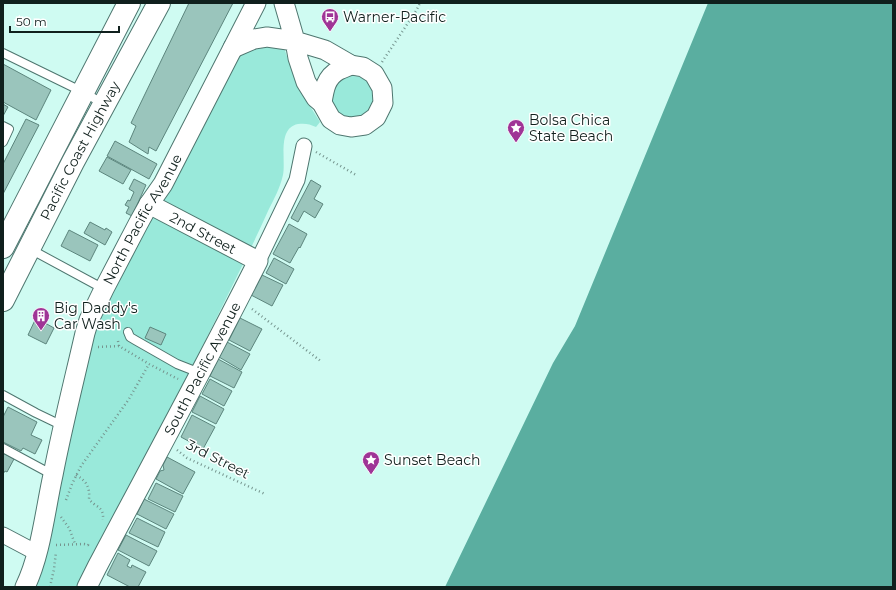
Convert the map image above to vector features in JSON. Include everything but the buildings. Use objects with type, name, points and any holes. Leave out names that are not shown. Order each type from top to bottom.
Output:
[{"type":"highway","name":"Pacific Coast Highway","points":[[3,247],[129,3]]},
{"type":"highway","name":"Pacific Coast Highway","points":[[4,296],[73,162],[159,3]]},
{"type":"street","name":"North Pacific Avenue","points":[[25,587],[44,547],[53,475],[63,426],[89,320],[149,204],[163,184],[256,3]]},
{"type":"street","points":[[233,48],[254,39],[267,37],[295,42],[325,50],[351,65],[363,67],[374,74],[382,88],[382,103],[376,117],[365,125],[351,127],[340,125],[331,119],[322,103],[316,98],[306,82],[298,58],[295,42],[284,3]]},
{"type":"street","points":[[322,103],[324,87],[329,78],[338,70],[351,65]]},
{"type":"street","name":"South Pacific Avenue","points":[[87,587],[258,261],[297,180],[304,146]]},
{"type":"street","name":"2nd Street","points":[[149,204],[258,261]]},
{"type":"street","points":[[3,535],[44,547]]},
{"type":"lane","points":[[3,53],[83,92],[104,104]]},
{"type":"lane","points":[[3,126],[10,129],[3,142]]},
{"type":"lane","points":[[29,248],[104,289]]},
{"type":"lane","points":[[128,332],[130,337],[177,364],[200,373]]},
{"type":"lane","points":[[3,395],[63,426]]},
{"type":"lane","points":[[3,448],[53,475]]},
{"type":"path","points":[[374,74],[420,3]]},
{"type":"path","points":[[304,146],[356,175]]},
{"type":"path","points":[[238,299],[322,362]]},
{"type":"path","points":[[66,502],[80,466],[129,399],[149,364]]},
{"type":"path","name":"3rd Street","points":[[164,440],[188,458],[265,494]]},
{"type":"path","points":[[76,475],[81,478],[90,489],[89,499],[91,503],[98,507],[102,512],[103,518],[100,525]]},
{"type":"path","points":[[60,524],[61,516],[69,528],[75,544]]},
{"type":"path","points":[[44,547],[57,538]]},
{"type":"path","points":[[44,547],[75,544],[88,545],[92,538]]},
{"type":"path","points":[[44,547],[54,569],[50,587]]},
{"type":"shaded area","points":[[708,3],[893,3],[893,587],[445,587],[553,363],[575,326]]},
{"type":"shaded area","points":[[252,40],[284,48],[294,76],[303,95],[320,122],[316,127],[307,124],[298,124],[291,127],[287,132],[284,145],[284,169],[277,193],[200,351],[79,587],[32,587],[92,330],[100,309],[244,48]]},
{"type":"shaded area","points":[[349,76],[357,76],[365,79],[371,85],[374,97],[371,109],[365,115],[357,118],[349,118],[341,115],[335,109],[332,101],[332,93],[335,85],[341,79]]},
{"type":"place","name":"Warner-Pacific","points":[[330,32]]},
{"type":"place","name":"Bolsa Chica State Beach","points":[[516,143]]},
{"type":"place","name":"Big Daddy's Car Wash","points":[[41,331]]},
{"type":"place","name":"Sunset Beach","points":[[371,475]]}]
